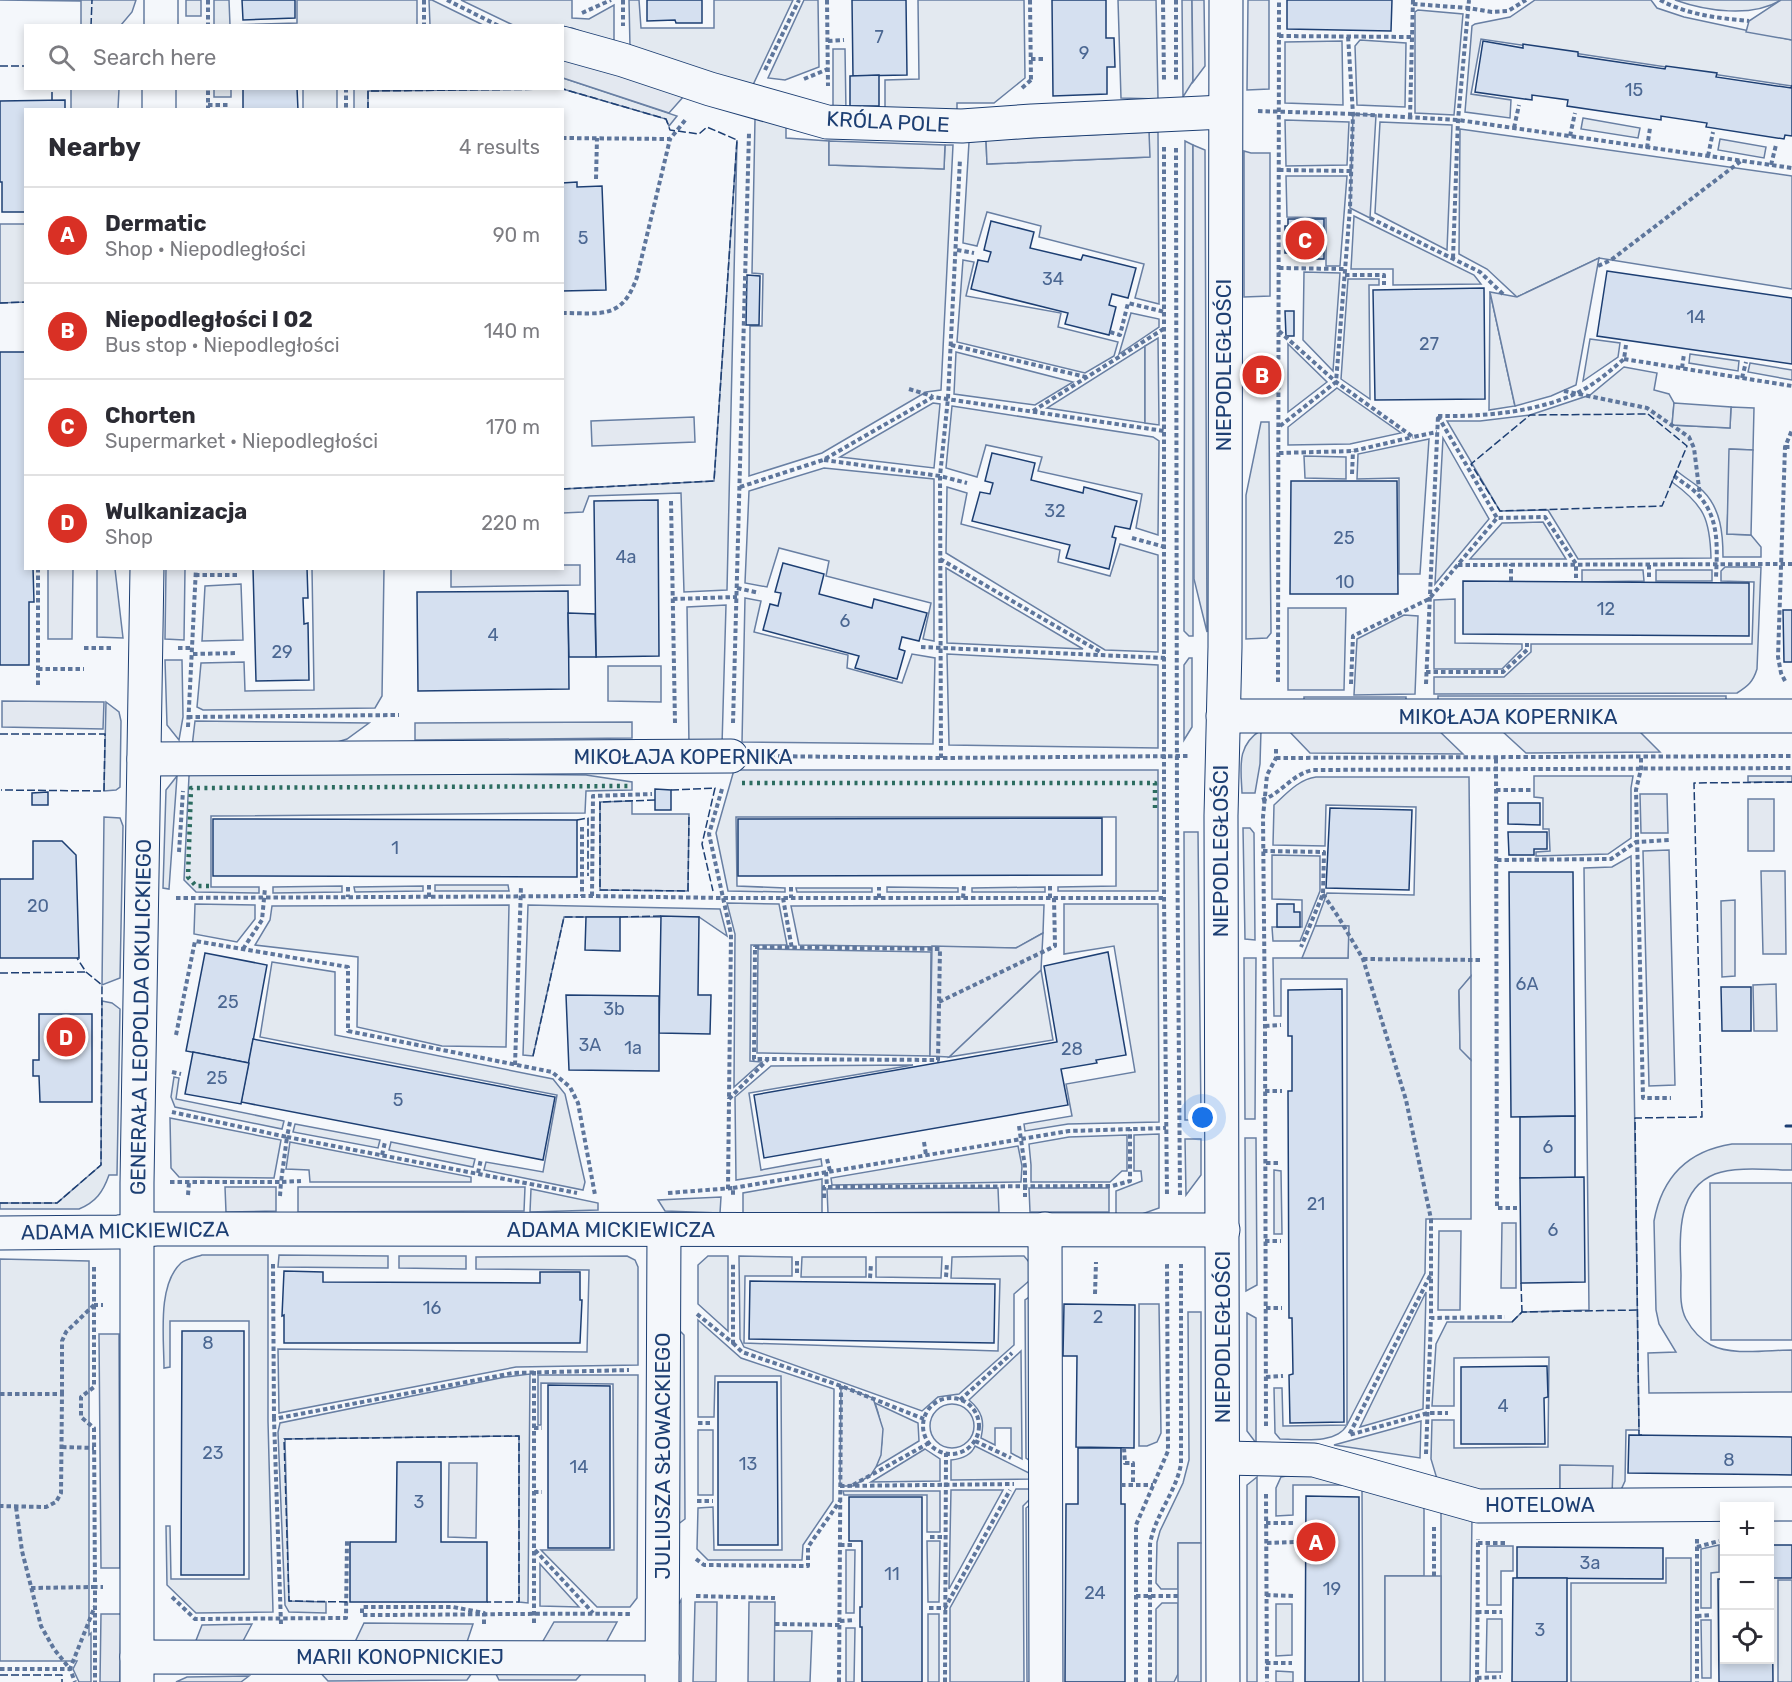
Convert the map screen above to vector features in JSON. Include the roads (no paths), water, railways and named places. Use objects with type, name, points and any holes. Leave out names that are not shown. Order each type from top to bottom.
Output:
[{"type":"street","points":[[161,0],[161,24]]},
{"type":"street","name":"NIEPODLEGŁOŚCI","points":[[1223,1682],[1221,800],[1225,646],[1224,7]]},
{"type":"street","name":"KRÓLA POLE","points":[[564,44],[623,60],[710,89],[827,122],[962,126],[1224,112]]},
{"type":"street","points":[[159,90],[159,108]]},
{"type":"street","name":"GENERAŁA LEOPOLDA OKULICKIEGO","points":[[137,1669],[137,1182],[147,570]]},
{"type":"street","name":"MIKOŁAJA KOPERNIKA","points":[[1223,716],[1792,716]]},
{"type":"street","name":"MIKOŁAJA KOPERNIKA","points":[[144,759],[731,756]]},
{"type":"street","name":"ADAMA MICKIEWICZA","points":[[0,1233],[156,1229],[1223,1230]]},
{"type":"street","points":[[1045,1229],[1046,1682]]},
{"type":"street","name":"JULIUSZA SŁOWACKIEGO","points":[[662,1670],[664,1231]]},
{"type":"street","name":"HOTELOWA","points":[[1223,1458],[1314,1460],[1478,1506],[1792,1504]]},
{"type":"street","name":"MARII KONOPNICKIEJ","points":[[137,1669],[662,1670]]},
{"type":"place","name":"Chorten","points":[[1305,240]]},
{"type":"place","name":"Niepodległości I 02","points":[[1262,375]]},
{"type":"place","name":"Wulkanizacja","points":[[66,1037]]},
{"type":"place","name":"Dermatic","points":[[1316,1542]]}]
